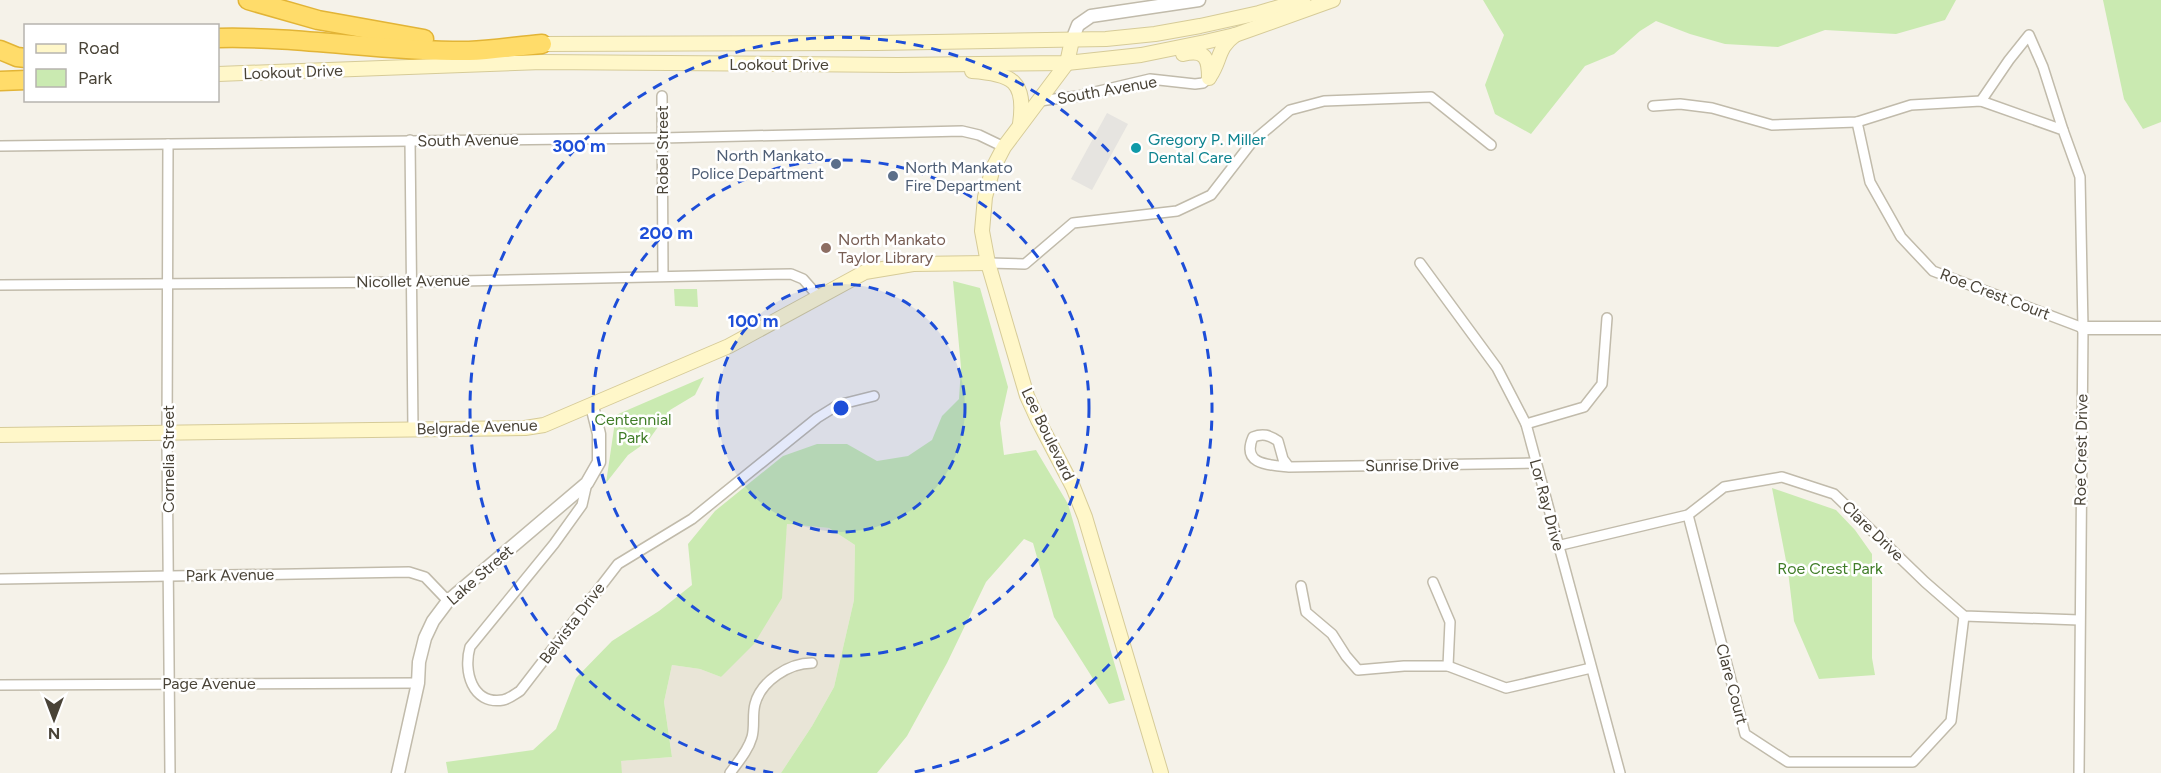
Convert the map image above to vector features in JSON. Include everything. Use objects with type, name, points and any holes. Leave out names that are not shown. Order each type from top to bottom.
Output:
[{"type":"highway","points":[[248,0],[318,20],[392,34],[467,43],[542,44]]},
{"type":"highway","points":[[219,38],[272,38],[389,48],[470,51],[542,44]]},
{"type":"highway","points":[[0,50],[24,58]]},
{"type":"highway","points":[[0,79],[24,78]]},
{"type":"main road","name":"Lookout Drive","points":[[542,44],[1072,40],[1155,34],[1259,13],[1303,0]]},
{"type":"main road","name":"Lookout Drive","points":[[219,74],[542,62],[898,65],[1067,63],[1141,55],[1235,35],[1333,0]]},
{"type":"main road","points":[[1209,78],[1215,69],[1220,49],[1235,35]]},
{"type":"main road","name":"Lee Boulevard","points":[[1072,40],[1067,63],[1004,147],[993,168],[985,197],[982,231],[987,263],[1027,396],[1073,487],[1085,517],[1161,773]]},
{"type":"main road","points":[[1107,59],[1142,61],[1199,52],[1209,65],[1209,78]]},
{"type":"main road","points":[[898,65],[987,72],[1005,77],[1015,83],[1021,92],[1023,103],[1019,126]]},
{"type":"main road","name":"Belgrade Avenue","points":[[0,435],[525,428],[544,425],[729,346],[865,272],[913,264],[987,263]]},
{"type":"street","points":[[1072,40],[1078,25],[1091,16],[1199,0]]},
{"type":"street","name":"Roe Crest Drive","points":[[1981,101],[2029,35],[2043,67],[2080,177],[2083,328],[2079,773]]},
{"type":"street","name":"South Avenue","points":[[1039,101],[1078,96],[1150,78],[1195,84],[1203,83],[1209,78]]},
{"type":"street","name":"Robel Street","points":[[662,96],[663,276]]},
{"type":"street","name":"Belgrade Avenue","points":[[987,263],[1025,264],[1073,223],[1177,211],[1211,195],[1252,141],[1282,116],[1290,110],[1324,101],[1431,98],[1491,145]]},
{"type":"street","points":[[1653,106],[1680,104],[1712,108],[1772,125],[1857,122],[1911,105],[1981,101],[2063,130]]},
{"type":"street","name":"Roe Crest Court","points":[[1857,122],[1870,182],[1901,237],[1933,271],[2083,328]]},
{"type":"street","name":"South Avenue","points":[[0,146],[662,138],[962,131],[979,135],[1004,147]]},
{"type":"street","points":[[410,140],[413,429]]},
{"type":"street","name":"Cornelia Street","points":[[168,144],[167,432],[170,773]]},
{"type":"street","name":"Lor Ray Drive","points":[[1420,263],[1497,368],[1526,424],[1620,773]]},
{"type":"street","name":"Nicollet Avenue","points":[[0,285],[412,282],[790,274],[802,279],[818,296]]},
{"type":"street","points":[[1526,424],[1584,407],[1602,384],[1607,318]]},
{"type":"street","points":[[2083,328],[2161,328]]},
{"type":"street","name":"Belvista Drive","points":[[587,483],[582,505],[554,544],[470,647],[467,659],[468,675],[476,691],[489,699],[504,700],[520,691],[618,564],[692,519],[817,418],[838,405],[874,396]]},
{"type":"street","name":"Lake Street","points":[[398,773],[418,683],[419,662],[432,621],[448,601],[587,483],[599,462],[599,434],[592,406]]},
{"type":"street","name":"Sunrise Drive","points":[[1289,467],[1283,459],[1278,441],[1270,435],[1261,434],[1253,437],[1250,454],[1255,460],[1289,467],[1535,463]]},
{"type":"street","name":"Clare Drive","points":[[1557,546],[1688,515],[1724,487],[1782,477],[1834,494],[1964,616]]},
{"type":"street","name":"Clare Court","points":[[1688,515],[1745,734],[1788,762],[1913,762],[1951,721],[1964,616]]},
{"type":"street","name":"Park Avenue","points":[[0,579],[409,572],[425,576],[448,601]]},
{"type":"street","points":[[1433,582],[1450,622],[1448,666]]},
{"type":"street","points":[[1302,586],[1306,612],[1332,634],[1358,670],[1404,666],[1448,666],[1506,688],[1591,668]]},
{"type":"street","points":[[1964,616],[2079,620]]},
{"type":"street","points":[[730,773],[749,744],[756,702],[762,692],[780,673],[802,663],[812,663]]},
{"type":"street","name":"Page Avenue","points":[[0,685],[418,683]]},
{"type":"shaded area","points":[[1107,113],[1128,124],[1092,190],[1071,179]]},
{"type":"shaded area","points":[[787,524],[829,528],[855,545],[854,600],[834,687],[781,773],[622,773],[620,761],[672,757],[664,702],[672,665],[700,669],[721,677],[784,554]]},
{"type":"green space","points":[[1483,0],[1956,0],[1945,20],[1896,34],[1825,30],[1778,47],[1725,44],[1656,21],[1640,31],[1614,54],[1585,66],[1531,134],[1495,114],[1485,85],[1504,35]]},
{"type":"green space","points":[[2103,0],[2161,0],[2161,122],[2143,129],[2124,99]]},
{"type":"green space","points":[[953,281],[980,288],[1008,387],[1000,423],[1004,455],[1036,450],[1068,504],[1125,700],[1109,704],[1054,617],[1033,543],[1024,539],[986,582],[947,663],[907,736],[877,773],[781,773],[834,687],[854,600],[855,545],[829,528],[787,524],[782,598],[754,644],[721,677],[700,669],[672,665],[664,702],[672,757],[621,761],[622,773],[448,773],[446,762],[533,750],[556,729],[576,678],[612,641],[659,611],[692,585],[688,544],[715,511],[783,456],[817,444],[847,444],[877,461],[908,456],[932,440],[942,416],[959,399],[961,367]]},
{"type":"green space","points":[[674,289],[697,289],[698,307],[675,306]]},
{"type":"green space","name":"Centennial Park","points":[[704,377],[695,395],[670,410],[648,441],[628,455],[606,483],[616,415]]},
{"type":"green space","name":"Roe Crest Park","points":[[1772,488],[1836,510],[1855,530],[1872,554],[1872,658],[1875,675],[1819,679],[1794,621],[1788,571]]},
{"type":"place","name":"Gregory P. Miller Dental Care","points":[[1136,148]]},
{"type":"place","name":"North Mankato Police Department","points":[[836,164]]},
{"type":"place","name":"North Mankato Fire Department","points":[[893,176]]},
{"type":"place","name":"North Mankato Taylor Library","points":[[826,248]]}]
